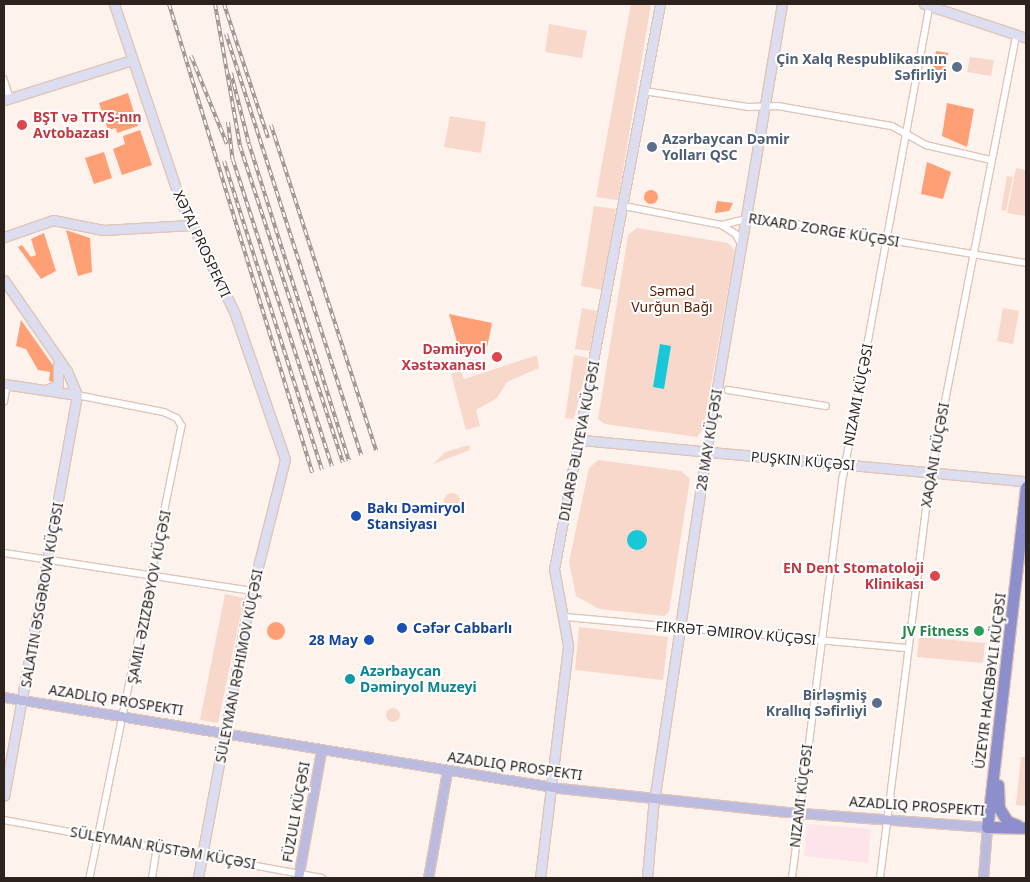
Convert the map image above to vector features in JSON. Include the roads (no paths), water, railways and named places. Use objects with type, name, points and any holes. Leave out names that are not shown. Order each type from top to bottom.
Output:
[{"type":"highway","points":[[1026,486],[987,827],[1026,828]]},
{"type":"highway","points":[[997,751],[999,808],[1007,820],[1026,828]]},
{"type":"main road","name":"XƏTAI PROSPEKTI","points":[[114,4],[191,225],[235,314],[284,455]]},
{"type":"main road","name":"DILARƏ ƏLIYEVA KÜÇƏSI","points":[[540,878],[568,645],[566,618],[554,569],[581,440],[660,4]]},
{"type":"main road","name":"28 MAY KÜÇƏSI","points":[[647,878],[654,799],[706,453],[782,4]]},
{"type":"main road","points":[[928,4],[1026,38]]},
{"type":"main road","points":[[7,99],[132,60]]},
{"type":"main road","points":[[4,237],[53,220],[108,231],[191,225]]},
{"type":"main road","points":[[4,280],[67,372],[77,395],[23,700],[4,795]]},
{"type":"main road","points":[[4,288],[77,395]]},
{"type":"main road","points":[[40,390],[58,385],[58,365]]},
{"type":"main road","points":[[5,384],[77,395]]},
{"type":"main road","name":"PUŞKIN KÜÇƏSI","points":[[581,440],[1026,481]]},
{"type":"main road","name":"SÜLEYMAN RƏHIMOV KÜÇƏSI","points":[[198,878],[251,591],[284,470],[284,455]]},
{"type":"main road","points":[[4,697],[447,772],[552,787],[798,813],[987,827],[982,878]]},
{"type":"main road","name":"FÜZULI KÜÇƏSI","points":[[299,875],[321,751]]},
{"type":"main road","points":[[428,878],[447,772]]},
{"type":"street","name":"NIZAMI KÜÇƏSI","points":[[792,878],[798,813],[846,465],[888,240],[928,4]]},
{"type":"street","name":"XAQANI KÜÇƏSI","points":[[880,878],[885,820],[906,648],[931,472],[1016,35]]},
{"type":"street","points":[[4,79],[7,99]]},
{"type":"street","points":[[644,90],[884,125],[926,145],[991,160]]},
{"type":"street","points":[[624,206],[722,225],[736,234],[742,246]]},
{"type":"street","name":"RIXARD ZORGE KÜÇƏSI","points":[[722,225],[745,216],[1026,263]]},
{"type":"street","points":[[4,402],[5,384]]},
{"type":"street","points":[[728,390],[826,406]]},
{"type":"street","name":"ŞAMIL ƏZIZBƏYOV KÜÇƏSI","points":[[77,395],[164,412],[177,418],[182,432],[125,716],[90,878]]},
{"type":"street","points":[[4,553],[251,591]]},
{"type":"street","name":"FIKRƏT ƏMIROV KÜÇƏSI","points":[[566,618],[906,648]]},
{"type":"street","name":"SÜLEYMAN RÜSTƏM KÜÇƏSI","points":[[4,820],[203,854],[299,875],[322,878]]},
{"type":"street","points":[[152,878],[157,846]]},
{"type":"water","points":[[660,344],[671,346],[664,389],[653,387]]},
{"type":"water","points":[[637,530],[644,533],[647,540],[644,547],[637,550],[630,547],[627,540],[630,533]]},
{"type":"railway","points":[[169,4],[312,473]]},
{"type":"railway","points":[[215,4],[240,146],[343,463]]},
{"type":"railway","points":[[224,4],[268,138]]},
{"type":"railway","points":[[226,34],[361,455]]},
{"type":"railway","points":[[191,56],[227,144]]},
{"type":"railway","points":[[231,73],[249,144],[349,461]]},
{"type":"railway","points":[[228,122],[233,160],[332,466]]},
{"type":"railway","points":[[271,125],[376,450]]},
{"type":"railway","points":[[224,161],[322,470]]},
{"type":"place","name":"Çin Xalq Respublikasının Səfirliyi","points":[[957,67]]},
{"type":"place","name":"BŞT və TTYS-nın Avtobazası","points":[[22,125]]},
{"type":"place","name":"Azərbaycan Dəmir Yolları QSC","points":[[652,147]]},
{"type":"place","name":"Dəmiryol Xəstəxanası","points":[[497,357]]},
{"type":"place","name":"Bakı Dəmiryol Stansiyası","points":[[356,516]]},
{"type":"place","name":"EN Dent Stomatoloji Klinikası","points":[[935,576]]},
{"type":"place","name":"Cəfər Cabbarlı","points":[[402,628]]},
{"type":"place","name":"JV Fitness","points":[[979,631]]},
{"type":"place","name":"28 May","points":[[369,640]]},
{"type":"place","name":"Azərbaycan Dəmiryol Muzeyi","points":[[350,679]]},
{"type":"place","name":"Birləşmiş Krallıq Səfirliyi","points":[[877,703]]},
{"type":"park label","name":"Səməd Vurğun Bağı","points":[[672,300]]}]
